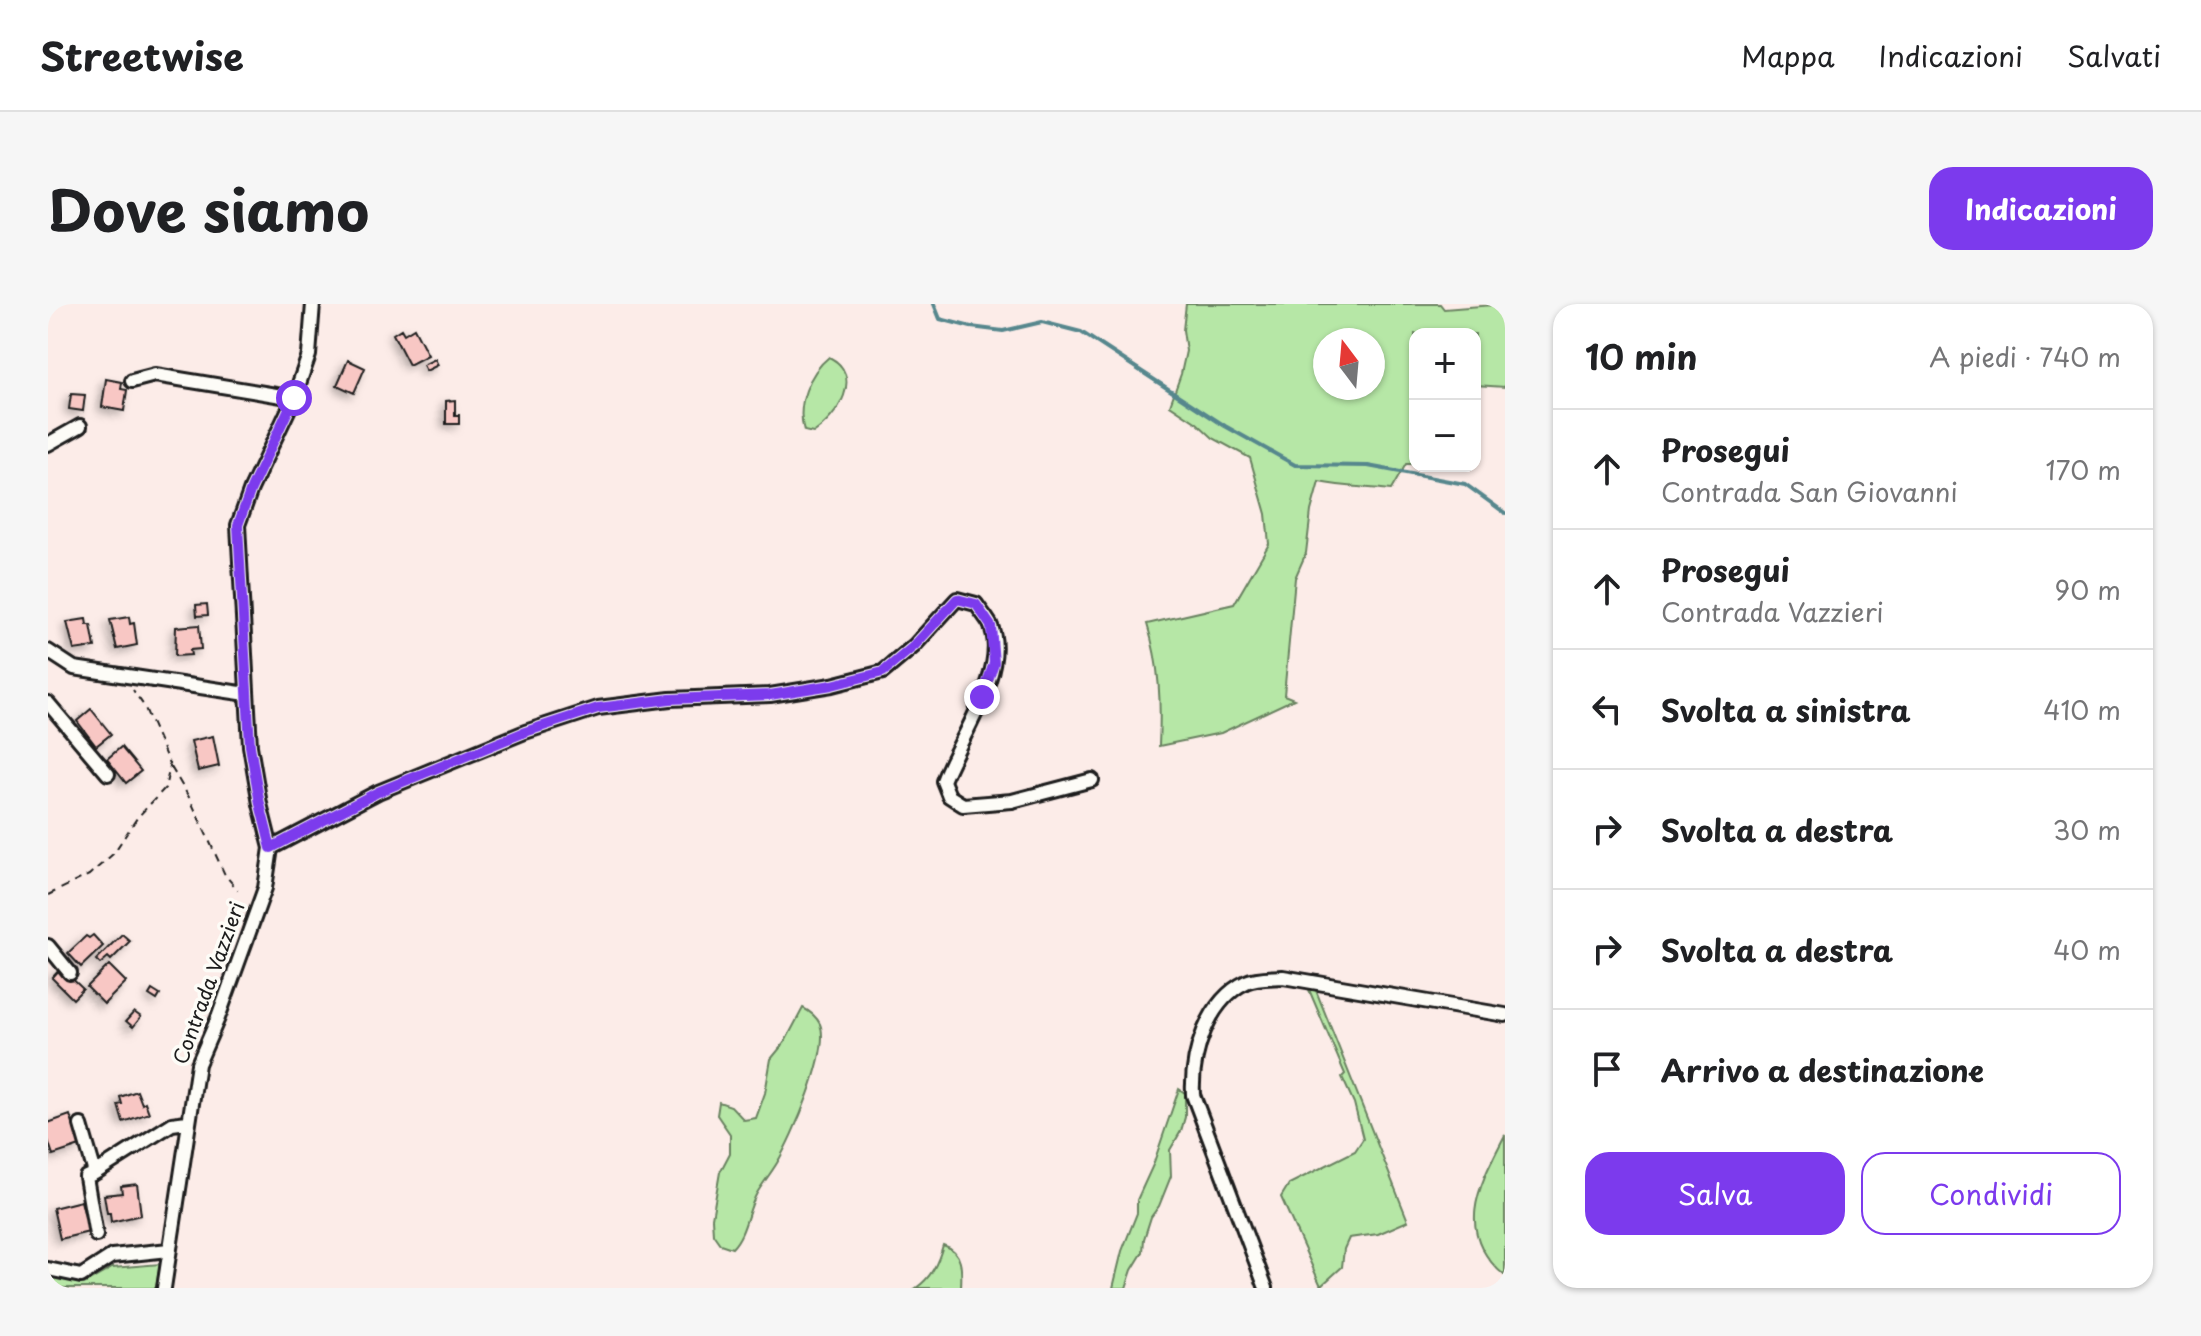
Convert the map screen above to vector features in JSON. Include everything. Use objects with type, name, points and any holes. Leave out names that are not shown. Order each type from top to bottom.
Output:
[{"type":"street","name":"Contrada Vazzieri","points":[[164,1288],[198,1064],[265,888],[271,848],[250,746],[238,525],[251,489],[294,398],[309,355],[313,304]]},
{"type":"street","points":[[132,381],[155,375],[294,398]]},
{"type":"street","points":[[48,444],[80,426]]},
{"type":"street","points":[[271,848],[403,781],[525,732],[598,708],[670,699],[770,695],[832,685],[883,672],[914,646],[957,599],[976,604],[991,626],[994,663],[982,697],[943,781],[949,796],[963,805],[1012,801],[1092,780]]},
{"type":"street","points":[[48,651],[74,668],[247,694]]},
{"type":"street","points":[[48,703],[108,774]]},
{"type":"street","points":[[48,946],[70,973]]},
{"type":"street","points":[[1266,1288],[1193,1095],[1192,1074],[1196,1059],[1208,1021],[1224,996],[1248,980],[1283,977],[1505,1015]]},
{"type":"street","points":[[96,1235],[86,1177],[172,1124],[187,1122]]},
{"type":"street","points":[[81,1125],[95,1173]]},
{"type":"street","points":[[48,1269],[81,1276],[112,1256],[169,1250]]},
{"type":"path","points":[[123,676],[144,706],[170,766],[190,799],[225,875],[238,890]]},
{"type":"path","points":[[48,895],[89,875],[113,854],[137,818],[165,788],[170,766]]},
{"type":"green space","points":[[1186,304],[1440,304],[1444,309],[1505,304],[1505,387],[1481,385],[1481,328],[1409,328],[1409,464],[1406,464],[1391,490],[1319,482],[1311,511],[1306,553],[1295,578],[1284,695],[1294,699],[1221,733],[1159,746],[1159,685],[1147,624],[1234,604],[1269,544],[1266,514],[1250,458],[1213,438],[1170,405],[1186,351],[1183,330]]},
{"type":"green space","points":[[829,357],[840,365],[845,374],[844,396],[839,407],[822,426],[813,433],[804,431],[802,411],[806,390]]},
{"type":"green space","points":[[1307,985],[1315,988],[1408,1221],[1378,1234],[1349,1238],[1342,1267],[1321,1286],[1281,1197],[1289,1184],[1355,1151],[1363,1139],[1354,1103],[1342,1077],[1345,1074]]},
{"type":"green space","points":[[803,1008],[813,1014],[820,1024],[822,1036],[815,1073],[792,1134],[757,1193],[732,1248],[720,1244],[713,1234],[712,1218],[720,1172],[730,1153],[730,1134],[717,1115],[719,1102],[731,1106],[744,1120],[756,1118],[765,1093],[771,1059],[785,1042]]},
{"type":"green space","points":[[1179,1089],[1185,1093],[1185,1117],[1170,1150],[1171,1176],[1151,1217],[1143,1252],[1126,1288],[1113,1288],[1122,1251],[1137,1213],[1137,1200],[1153,1165]]},
{"type":"green space","points":[[1505,1135],[1505,1276],[1479,1242],[1475,1225],[1480,1189]]},
{"type":"green space","points":[[943,1245],[958,1256],[961,1288],[916,1288],[933,1270]]},
{"type":"green space","points":[[160,1264],[156,1288],[48,1288],[48,1275],[84,1284],[112,1268]]},
{"type":"building","points":[[414,328],[428,355],[409,365],[393,334],[401,329],[404,334]]},
{"type":"building","points":[[435,359],[438,365],[426,371],[423,365]]},
{"type":"building","points":[[348,360],[365,368],[354,393],[337,385]]},
{"type":"building","points":[[106,379],[122,382],[121,389],[127,390],[124,411],[102,407]]},
{"type":"building","points":[[71,394],[85,395],[83,411],[69,409]]},
{"type":"building","points":[[455,400],[455,415],[459,415],[459,424],[446,424],[446,401]]},
{"type":"building","points":[[207,604],[208,615],[197,616],[196,605]]},
{"type":"building","points":[[129,617],[130,624],[134,623],[137,645],[117,649],[110,620]]},
{"type":"building","points":[[86,619],[87,625],[91,625],[95,647],[74,650],[67,622]]},
{"type":"building","points":[[199,625],[201,649],[190,650],[191,655],[175,656],[176,627]]},
{"type":"building","points":[[91,709],[111,734],[96,746],[77,721]]},
{"type":"building","points":[[213,736],[219,766],[198,771],[191,741]]},
{"type":"building","points":[[121,747],[141,771],[126,783],[107,759]]},
{"type":"building","points":[[122,934],[130,941],[111,960],[108,957],[100,964],[96,960]]},
{"type":"building","points":[[93,935],[103,946],[81,967],[68,953],[86,936],[89,938]]},
{"type":"building","points":[[109,965],[126,982],[104,1004],[87,987]]},
{"type":"building","points":[[61,968],[83,989],[73,999],[52,978]]},
{"type":"building","points":[[152,990],[160,995],[157,1000],[149,995]]},
{"type":"building","points":[[134,1012],[141,1017],[133,1027],[126,1021]]},
{"type":"building","points":[[137,1091],[149,1113],[123,1122],[118,1105],[122,1104],[120,1097]]},
{"type":"building","points":[[70,1115],[80,1146],[53,1155],[48,1140],[48,1123]]},
{"type":"building","points":[[137,1184],[141,1215],[111,1222],[104,1195],[122,1193],[121,1186]]},
{"type":"building","points":[[81,1201],[89,1232],[60,1239],[53,1208]]},
{"type":"waterway","points":[[934,304],[940,319],[971,327],[1003,331],[1042,322],[1081,332],[1225,426],[1295,465],[1368,466],[1465,484],[1505,513]]},
{"type":"route","points":[[294,398],[251,489],[238,525],[250,746],[271,848],[378,792],[525,732],[598,708],[670,699],[770,695],[832,685],[883,672],[914,646],[957,599],[976,604],[991,626],[994,663],[982,697]]}]
